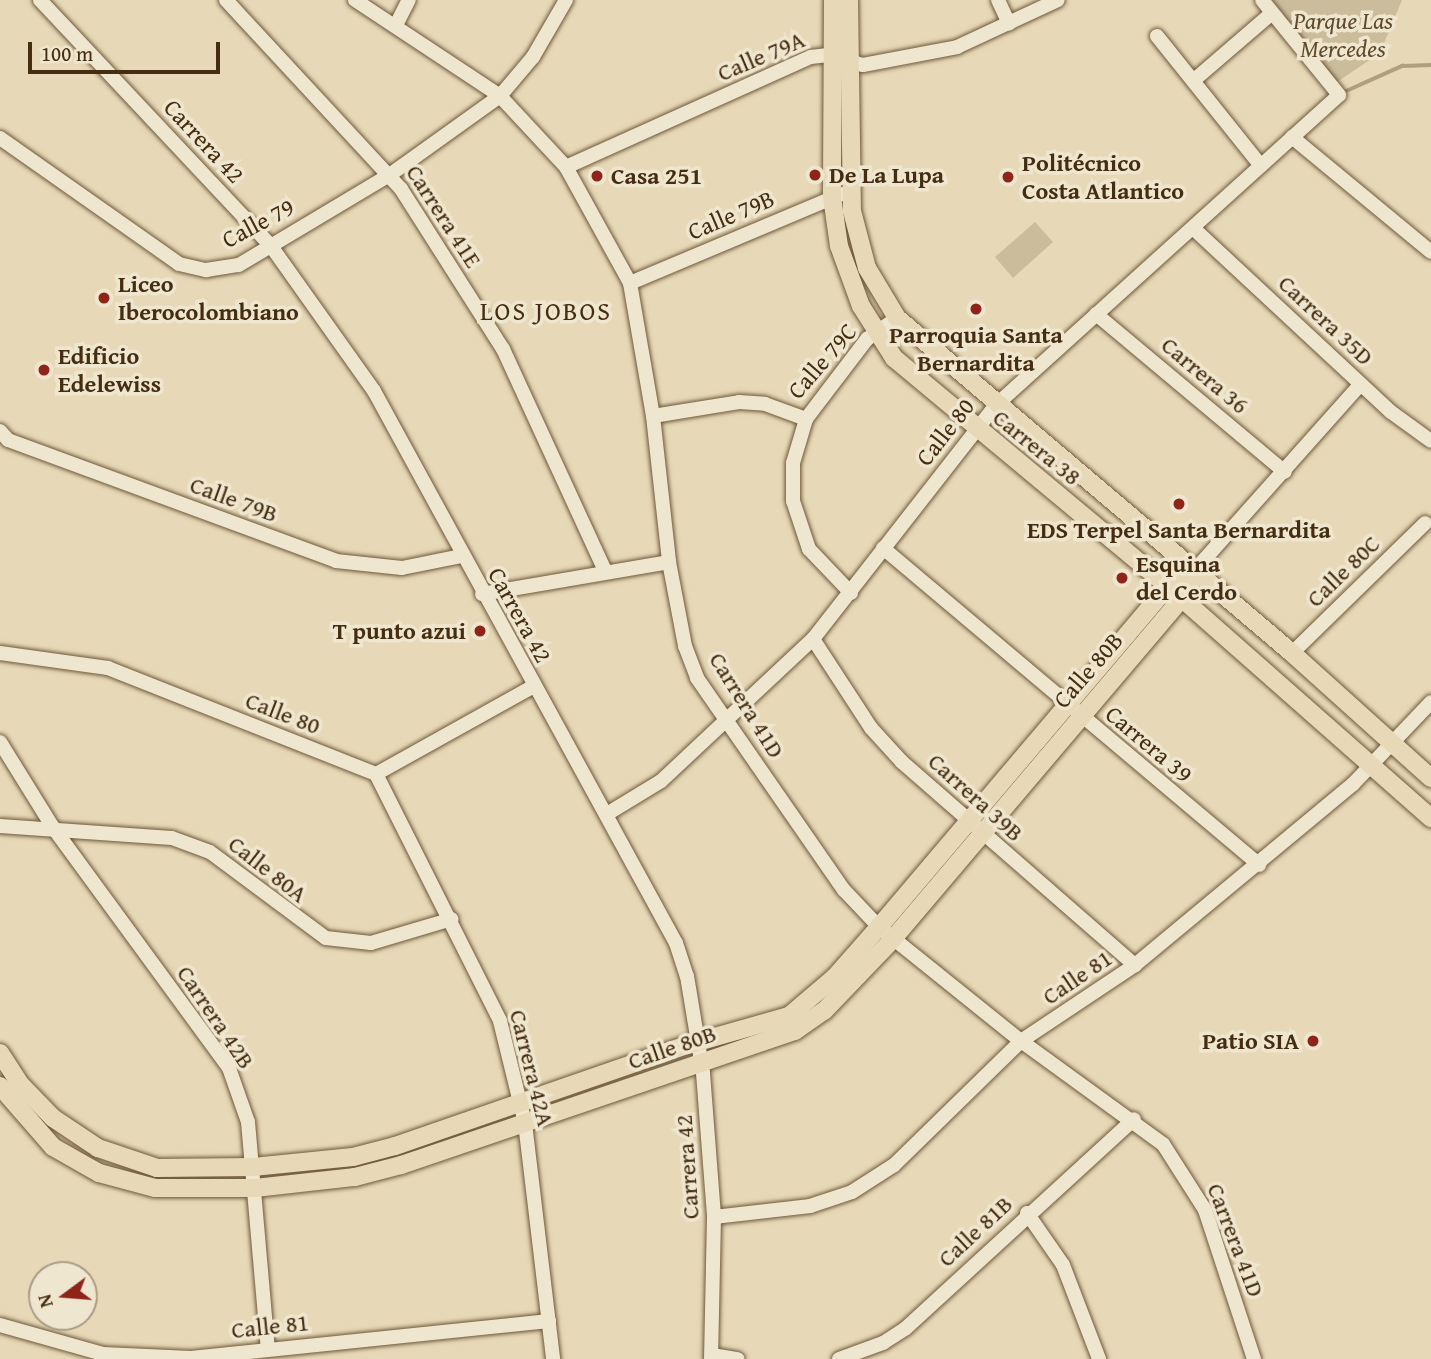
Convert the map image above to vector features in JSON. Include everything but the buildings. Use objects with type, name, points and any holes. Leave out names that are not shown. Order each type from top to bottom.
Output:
[{"type":"main road","name":"Carrera 38","points":[[833,0],[858,240],[867,268],[897,318],[996,405],[1293,653],[1431,778]]},
{"type":"main road","name":"Carrera 38","points":[[849,0],[841,60],[832,197],[848,278],[876,333],[894,358],[1174,592],[1431,818]]},
{"type":"main road","name":"Calle 80B","points":[[0,1086],[53,1147],[99,1173],[155,1188],[255,1188],[355,1177],[776,1039],[808,1023],[885,934],[968,821],[1073,709],[1195,570]]},
{"type":"main road","name":"Calle 80B","points":[[0,1053],[21,1085],[53,1118],[98,1148],[157,1168],[253,1167],[353,1157],[438,1133],[521,1100],[698,1041],[780,1019],[804,1007],[885,934],[983,834],[1073,709]]},
{"type":"street","name":"Carrera 42","points":[[40,0],[271,246],[374,391],[461,556],[607,814],[676,943],[687,976],[702,1063],[714,1217],[711,1357]]},
{"type":"street","name":"Carrera 41E","points":[[226,0],[391,174],[503,349],[605,571]]},
{"type":"street","name":"Carrera 41D","points":[[355,0],[500,96],[566,167],[630,283],[653,416],[669,562],[685,646],[697,678],[844,890],[885,934],[1021,1041],[1134,1119],[1163,1144],[1205,1210],[1254,1359]]},
{"type":"street","points":[[396,25],[410,0]]},
{"type":"street","name":"Calle 79","points":[[0,138],[178,264],[206,270],[239,265],[391,174],[500,96],[533,57],[566,0]]},
{"type":"street","points":[[998,0],[1009,24]]},
{"type":"street","name":"Calle 79A","points":[[566,167],[811,57],[841,60],[957,47],[1058,0]]},
{"type":"street","points":[[1193,81],[1272,13],[1262,0]]},
{"type":"street","name":"Calle 80","points":[[607,814],[661,781],[728,722],[813,639],[996,405],[1339,95],[1272,13]]},
{"type":"street","points":[[1157,36],[1261,166]]},
{"type":"street","points":[[1292,137],[1431,252]]},
{"type":"street","name":"Calle 79B","points":[[630,283],[832,197],[852,191]]},
{"type":"street","name":"Carrera 35D","points":[[1193,228],[1361,384],[1431,441]]},
{"type":"street","name":"Carrera 36","points":[[1096,314],[1285,472]]},
{"type":"street","name":"Calle 79C","points":[[653,416],[739,402],[765,404],[807,419],[876,333],[897,318]]},
{"type":"street","name":"Calle 80B","points":[[1195,570],[1361,384]]},
{"type":"street","points":[[807,419],[793,463],[793,501],[809,550],[851,593]]},
{"type":"street","name":"Calle 79B","points":[[3,437],[336,561],[402,568],[461,556]]},
{"type":"street","name":"Calle 80C","points":[[1293,653],[1425,523]]},
{"type":"street","name":"Carrera 39","points":[[883,548],[1259,865]]},
{"type":"street","points":[[482,594],[669,562]]},
{"type":"street","name":"Carrera 39B","points":[[813,639],[871,728],[968,821],[1135,965]]},
{"type":"street","name":"Calle 80","points":[[0,653],[107,668],[376,774]]},
{"type":"street","points":[[376,774],[534,686]]},
{"type":"street","name":"Calle 81","points":[[714,1217],[810,1206],[852,1192],[894,1165],[1021,1041],[1135,965],[1259,865],[1369,766],[1431,702]]},
{"type":"street","points":[[0,742],[52,826]]},
{"type":"street","name":"Carrera 42A","points":[[376,774],[452,919],[500,1021],[525,1123],[553,1359]]},
{"type":"street","name":"Calle 80A","points":[[0,826],[52,826],[172,838],[210,852],[326,938],[371,943],[452,919]]},
{"type":"street","name":"Carrera 42B","points":[[52,826],[229,1068],[248,1122],[268,1349]]},
{"type":"street","name":"Calle 81B","points":[[839,1359],[860,1356],[906,1328],[1027,1213],[1134,1119]]},
{"type":"street","points":[[1027,1213],[1063,1265],[1099,1359]]},
{"type":"street","name":"Calle 81","points":[[0,1325],[103,1354],[191,1358],[549,1321]]},
{"type":"street","points":[[711,1357],[738,1359]]},
{"type":"green space","name":"Parque Las Mercedes","points":[[1272,0],[1402,0],[1380,53],[1337,82]]},
{"type":"green space","points":[[1035,222],[1053,242],[1013,278],[995,257]]},
{"type":"waterway","points":[[1344,92],[1402,66],[1431,65]]},
{"type":"place","name":"De La Lupa","points":[[815,175]]},
{"type":"place","name":"Casa 251","points":[[597,176]]},
{"type":"place","name":"Politécnico Costa Atlantico","points":[[1008,177]]},
{"type":"place","name":"Liceo Iberocolombiano","points":[[104,298]]},
{"type":"place","name":"Parroquia Santa Bernardita","points":[[976,309]]},
{"type":"place","name":"Edificio Edelewiss","points":[[44,370]]},
{"type":"place","name":"EDS Terpel Santa Bernardita","points":[[1179,504]]},
{"type":"place","name":"Esquina del Cerdo","points":[[1122,578]]},
{"type":"place","name":"T punto azui","points":[[480,631]]},
{"type":"place","name":"Patio SIA","points":[[1313,1041]]},
{"type":"district","name":"LOS JOBOS","points":[[546,311]]}]
